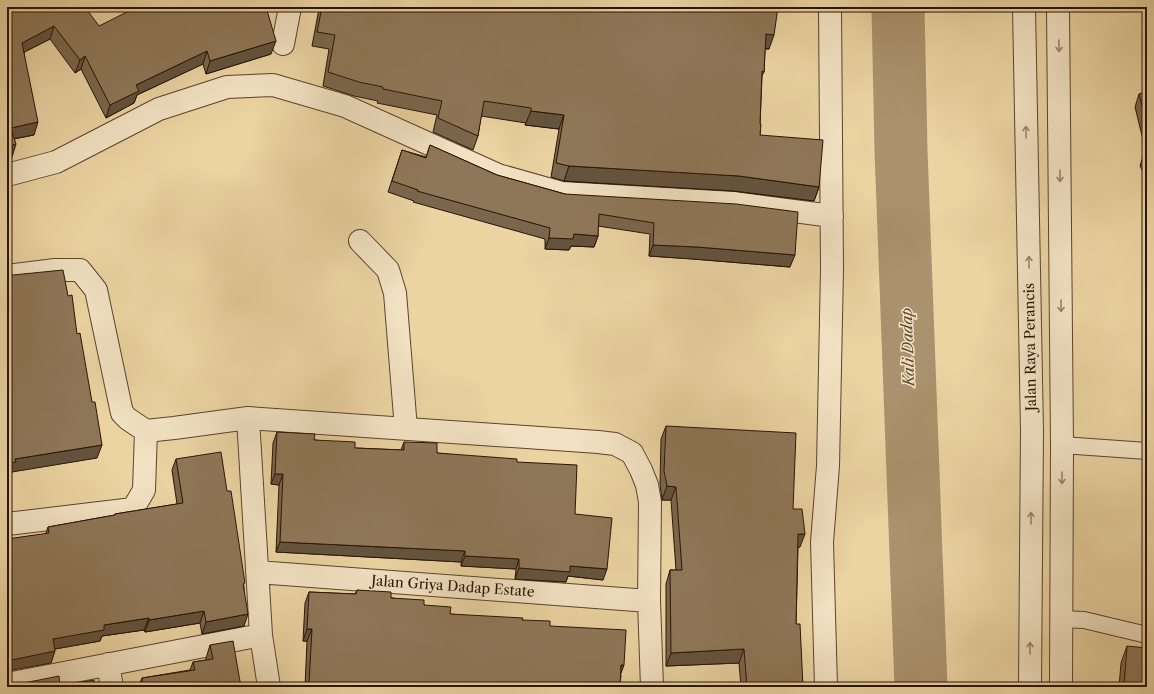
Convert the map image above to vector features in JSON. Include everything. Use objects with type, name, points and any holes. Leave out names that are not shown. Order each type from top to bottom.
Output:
[{"type":"street","points":[[283,44],[290,7]]},
{"type":"street","points":[[826,687],[822,542],[828,466],[832,269],[830,7]]},
{"type":"street","name":"Jalan Raya Perancis","points":[[1024,7],[1032,431],[1030,687]]},
{"type":"street","points":[[1058,7],[1062,445],[1061,687]]},
{"type":"street","points":[[7,175],[56,162],[159,109],[227,87],[273,85],[345,106],[498,175],[562,193],[732,203],[832,216]]},
{"type":"street","points":[[360,241],[388,270],[395,293],[406,429]]},
{"type":"street","points":[[7,276],[54,270],[80,270],[96,290],[122,413],[146,431],[248,418],[598,442],[615,444],[632,453],[647,485],[650,502],[649,601],[652,687]]},
{"type":"street","points":[[248,418],[257,572],[262,635],[269,687]]},
{"type":"street","points":[[7,524],[132,509],[144,490],[146,431]]},
{"type":"street","name":"Jalan Griya Dadap Estate","points":[[257,572],[649,601]]},
{"type":"street","points":[[7,684],[262,635]]},
{"type":"street","points":[[108,664],[112,687]]},
{"type":"lane","points":[[1062,445],[1147,451]]},
{"type":"lane","points":[[1061,619],[1084,620],[1147,635]]},
{"type":"building","points":[[7,7],[34,7],[35,10],[41,7],[85,7],[99,26],[137,7],[266,7],[276,41],[210,61],[207,51],[136,85],[139,91],[110,105],[85,56],[80,60],[54,26],[22,43],[38,122],[11,128],[16,144],[7,147]]},
{"type":"building","points":[[322,7],[778,7],[774,35],[766,34],[764,72],[762,71],[760,135],[823,140],[819,187],[739,176],[569,166],[556,163],[564,115],[531,111],[531,108],[484,101],[478,136],[438,118],[442,101],[383,89],[383,87],[359,82],[328,72],[335,35],[317,32]]},
{"type":"building","points":[[1147,92],[1147,125],[1139,94]]},
{"type":"building","points":[[430,145],[497,175],[565,194],[736,204],[798,212],[795,255],[653,245],[654,223],[599,214],[598,236],[574,234],[573,239],[549,238],[550,228],[417,191],[418,190],[392,181],[402,150],[426,158]]},
{"type":"building","points":[[63,270],[68,296],[72,295],[77,334],[80,333],[92,402],[95,402],[102,445],[15,459],[16,462],[7,463],[7,275]]},
{"type":"building","points":[[666,426],[796,433],[793,509],[802,509],[805,534],[798,534],[796,624],[800,624],[803,687],[747,687],[744,649],[671,653],[670,570],[682,570],[676,487],[667,486],[664,471]]},
{"type":"building","points":[[277,432],[315,434],[314,440],[355,442],[355,448],[404,450],[404,442],[437,443],[437,453],[517,459],[517,462],[577,465],[575,514],[612,518],[607,569],[570,566],[570,572],[519,568],[519,559],[465,556],[465,551],[280,542],[283,474],[275,474]]},
{"type":"building","points":[[221,452],[227,491],[231,491],[245,583],[243,584],[248,614],[206,622],[204,611],[149,620],[149,618],[104,625],[104,630],[53,639],[55,651],[7,661],[7,539],[49,533],[48,527],[183,503],[176,459]]},
{"type":"building","points":[[357,590],[391,592],[391,598],[424,600],[424,605],[451,607],[450,614],[550,621],[550,626],[626,630],[624,665],[621,665],[620,687],[343,687],[343,685],[309,683],[312,629],[307,629],[309,592],[356,594]]},
{"type":"building","points":[[233,641],[241,687],[143,687],[142,678],[195,670],[193,662],[213,659],[210,645]]},
{"type":"building","points":[[1127,646],[1147,648],[1147,687],[1124,687]]},
{"type":"building","points":[[59,676],[60,686],[94,680],[95,687],[7,687],[7,684],[14,685]]},
{"type":"waterway","name":"Kali Dadap","points":[[898,7],[901,150],[921,687]]}]
